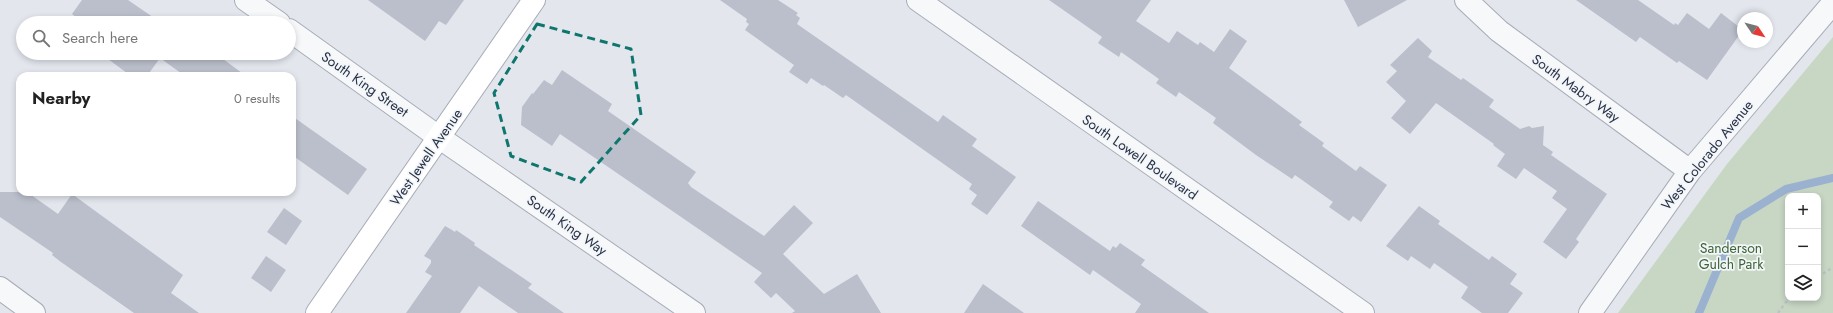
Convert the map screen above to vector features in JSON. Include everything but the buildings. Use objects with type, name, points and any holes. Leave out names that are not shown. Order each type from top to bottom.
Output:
[{"type":"main road","name":"West Jewell Avenue","points":[[317,313],[440,138],[534,0]]},
{"type":"street","points":[[246,0],[269,16]]},
{"type":"street","name":"South Lowell Boulevard","points":[[918,0],[1363,313]]},
{"type":"street","name":"South Mabry Way","points":[[1466,0],[1499,31],[1690,171]]},
{"type":"street","name":"West Colorado Avenue","points":[[1590,313],[1690,171],[1833,3]]},
{"type":"street","name":"South King Street","points":[[296,35],[440,138]]},
{"type":"street","name":"South King Way","points":[[440,138],[694,313]]},
{"type":"street","points":[[0,288],[34,313]]},
{"type":"path","points":[[1821,275],[1833,267]]},
{"type":"path","points":[[1778,313],[1787,301]]},
{"type":"highlighted area","points":[[537,24],[631,49],[641,115],[581,182],[511,156],[494,93]]},
{"type":"green space","name":"Sanderson Gulch Park","points":[[1833,37],[1833,313],[1618,313],[1727,164]]},
{"type":"waterway","points":[[1699,313],[1739,218],[1786,189],[1833,178]]}]
